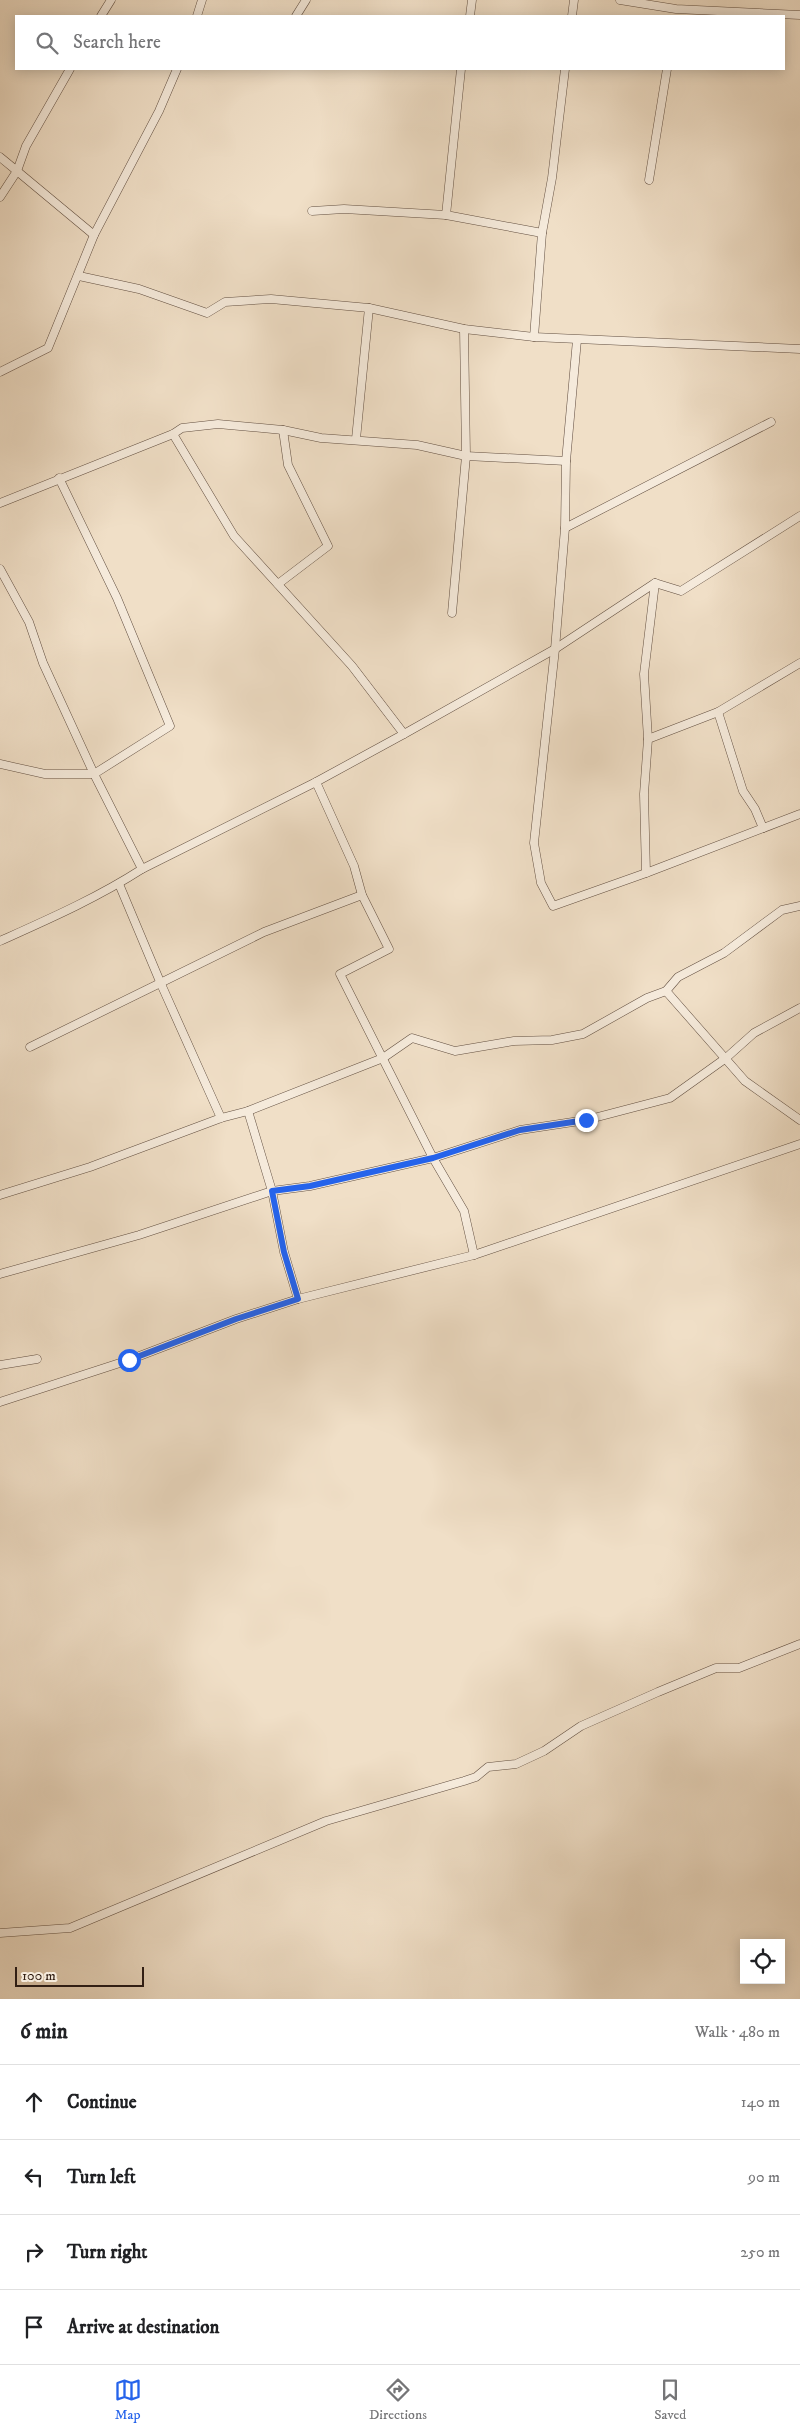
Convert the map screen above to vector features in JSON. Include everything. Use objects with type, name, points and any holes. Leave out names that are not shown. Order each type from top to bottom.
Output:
[{"type":"street","points":[[102,15],[111,0]]},
{"type":"street","points":[[197,15],[202,0]]},
{"type":"street","points":[[297,15],[306,0]]},
{"type":"street","points":[[470,15],[472,0]]},
{"type":"street","points":[[572,15],[574,0]]},
{"type":"street","points":[[620,0],[676,12],[800,15]]},
{"type":"street","points":[[0,197],[17,171],[26,146],[69,70]]},
{"type":"street","points":[[0,372],[48,348],[79,276],[94,235],[160,111],[177,70]]},
{"type":"street","points":[[446,215],[461,70]]},
{"type":"street","points":[[534,337],[542,233],[552,178],[565,70]]},
{"type":"street","points":[[649,180],[667,70]]},
{"type":"street","points":[[0,157],[94,235]]},
{"type":"street","points":[[312,211],[344,209],[446,215],[542,233]]},
{"type":"street","points":[[79,276],[139,289],[206,313],[225,302],[271,299],[369,308],[464,329],[534,337],[800,349]]},
{"type":"street","points":[[356,439],[369,308]]},
{"type":"street","points":[[452,613],[466,456],[464,329]]},
{"type":"street","points":[[577,340],[566,461],[565,528],[556,649],[534,843],[542,883],[554,906],[800,814]]},
{"type":"street","points":[[565,528],[771,422]]},
{"type":"street","points":[[0,503],[173,434],[182,428],[218,424],[283,430],[321,438],[356,439],[417,445],[466,456],[566,461]]},
{"type":"street","points":[[278,584],[328,546],[288,465],[283,430]]},
{"type":"street","points":[[173,434],[234,536],[352,666],[404,734]]},
{"type":"street","points":[[0,764],[45,774],[94,774],[170,726],[117,598],[59,478]]},
{"type":"street","points":[[0,941],[60,914],[119,884],[142,869],[316,782],[404,734],[556,649],[655,583],[681,590],[800,516]]},
{"type":"street","points":[[0,569],[30,622],[43,663],[94,774],[142,869]]},
{"type":"street","points":[[646,873],[644,794],[648,739],[644,674],[655,583]]},
{"type":"street","points":[[648,739],[718,712],[800,664]]},
{"type":"street","points":[[718,712],[743,791],[755,809],[762,828]]},
{"type":"street","points":[[316,782],[354,866],[362,895],[389,949],[340,974],[433,1158],[464,1211],[474,1255]]},
{"type":"street","points":[[119,884],[221,1118]]},
{"type":"street","points":[[30,1047],[264,932],[362,895]]},
{"type":"street","points":[[0,1196],[90,1167],[221,1118],[248,1112],[383,1058],[412,1038],[455,1051],[514,1041],[552,1040],[583,1034],[647,998],[666,991],[678,977],[724,953],[782,910],[800,906]]},
{"type":"street","points":[[666,991],[745,1081],[800,1120]]},
{"type":"street","points":[[0,1274],[139,1235],[272,1191],[310,1186],[433,1158],[520,1130],[586,1120],[670,1098],[726,1058],[754,1033],[800,1008]]},
{"type":"street","points":[[248,1112],[272,1191],[284,1252],[298,1299]]},
{"type":"street","points":[[0,1402],[129,1360],[236,1319],[298,1299],[474,1255],[800,1144]]},
{"type":"street","points":[[0,1365],[37,1359]]},
{"type":"street","points":[[0,1934],[70,1928],[326,1821],[476,1777],[488,1767],[516,1764],[544,1751],[581,1726],[658,1692],[716,1668],[739,1668],[800,1644]]},
{"type":"route","points":[[129,1360],[236,1319],[298,1299],[284,1252],[272,1191],[310,1186],[433,1158],[520,1130],[586,1120]]}]
